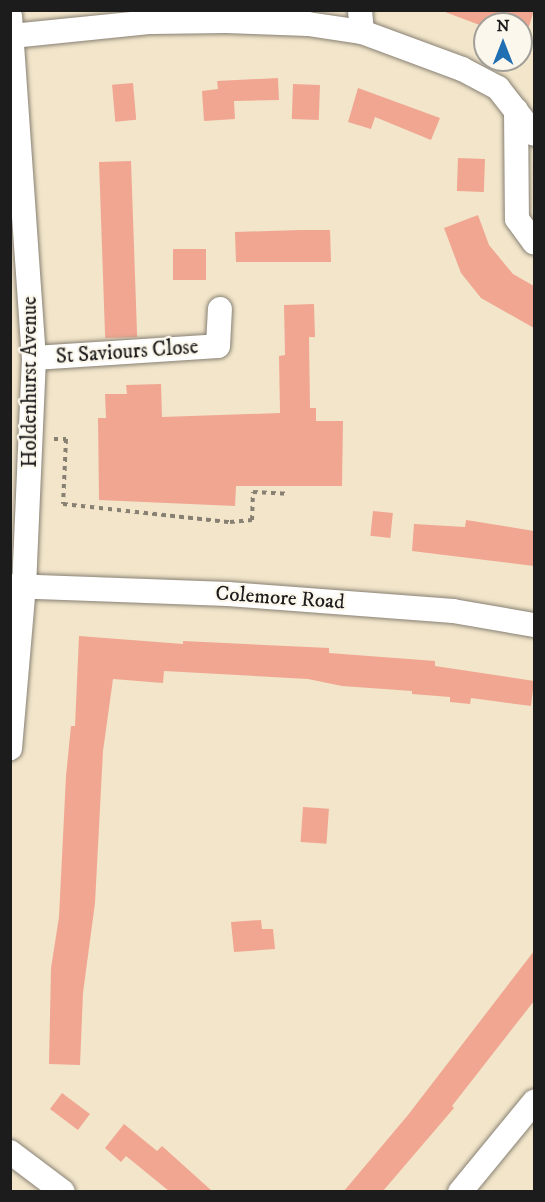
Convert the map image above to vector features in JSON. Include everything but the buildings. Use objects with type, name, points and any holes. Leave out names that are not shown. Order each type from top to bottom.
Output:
[{"type":"street","points":[[11,26],[226,21],[308,24],[361,21],[498,88],[534,134]]},
{"type":"street","name":"Holdenhurst Avenue","points":[[10,748],[17,586],[32,438],[34,358],[17,205],[11,26]]},
{"type":"street","points":[[516,110],[517,219],[534,242]]},
{"type":"street","name":"St Saviours Close","points":[[34,358],[218,346],[220,309]]},
{"type":"street","name":"Colemore Road","points":[[17,586],[323,601],[453,611],[534,625]]},
{"type":"street","points":[[460,1191],[534,1102]]},
{"type":"street","points":[[10,1152],[63,1191]]},
{"type":"path","points":[[32,438],[66,439],[63,504],[230,522],[252,520],[253,492],[287,494]]}]
